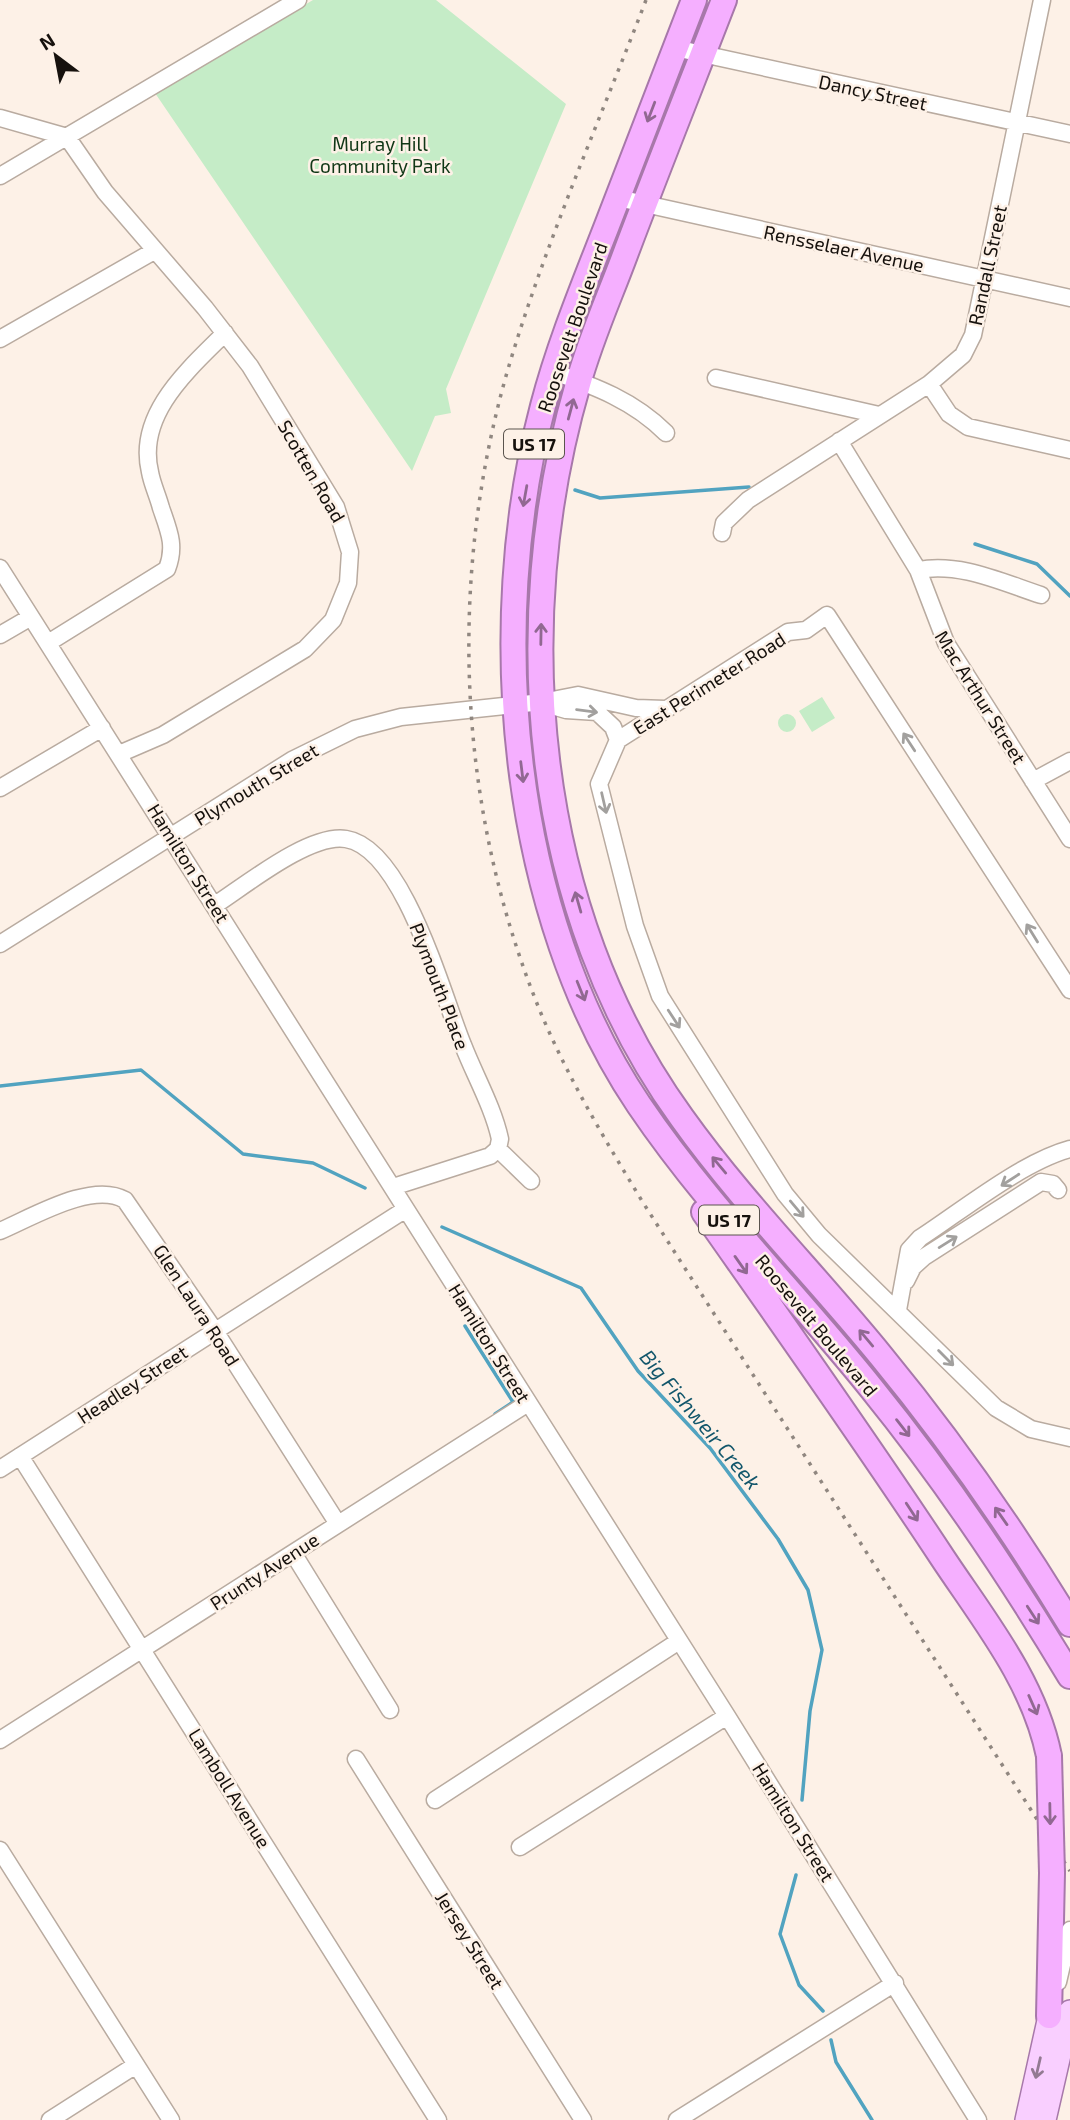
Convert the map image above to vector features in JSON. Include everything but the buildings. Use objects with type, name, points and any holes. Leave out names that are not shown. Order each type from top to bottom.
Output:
[{"type":"highway","name":"Roosevelt Boulevard","points":[[694,0],[553,372],[533,448],[520,519],[514,600],[515,704],[526,806],[559,932],[603,1041],[638,1104],[695,1180],[911,1438],[986,1543],[1070,1676]]},
{"type":"highway","name":"Roosevelt Boulevard","points":[[724,0],[579,380],[559,462],[545,555],[541,616],[542,702],[559,830],[578,903],[614,999],[662,1090],[703,1146],[914,1396],[975,1479],[1070,1624]]},
{"type":"highway","points":[[638,1104],[696,1202],[896,1487],[1017,1671],[1045,1734],[1049,1756],[1060,2013]]},
{"type":"highway","points":[[1032,1565],[1070,1597]]},
{"type":"main road","points":[[1026,2120],[1060,2013]]},
{"type":"main road","points":[[1045,2120],[1060,2013]]},
{"type":"street","points":[[0,176],[298,0]]},
{"type":"street","name":"Randall Street","points":[[722,533],[724,523],[748,500],[929,384],[963,355],[973,335],[1042,0]]},
{"type":"street","name":"Dancy Street","points":[[675,48],[1070,134]]},
{"type":"street","points":[[0,118],[67,137]]},
{"type":"street","name":"Scotten Road","points":[[67,137],[105,192],[250,366],[336,507],[348,543],[348,583],[333,620],[305,649],[163,735],[120,754]]},
{"type":"street","name":"Rensselaer Avenue","points":[[618,198],[1070,298]]},
{"type":"street","points":[[0,339],[154,251]]},
{"type":"street","points":[[48,643],[167,569],[173,555],[173,541],[149,470],[148,453],[154,421],[173,388],[225,333]]},
{"type":"street","points":[[553,372],[612,393],[653,419],[666,433]]},
{"type":"street","points":[[716,378],[879,415]]},
{"type":"street","points":[[929,384],[949,414],[968,427],[1070,450]]},
{"type":"street","name":"Mac Arthur Street","points":[[839,441],[918,570],[934,618],[946,643],[1070,839]]},
{"type":"street","points":[[918,570],[938,566],[958,569],[1041,595]]},
{"type":"street","name":"Hamilton Street","points":[[0,568],[727,1716],[978,2120]]},
{"type":"street","name":"East Perimeter Road","points":[[1070,990],[827,615],[806,630],[788,632],[618,740],[599,784],[635,926],[660,996],[785,1194],[820,1235],[996,1408],[1031,1429],[1070,1438]]},
{"type":"street","points":[[0,635],[31,617]]},
{"type":"street","points":[[542,702],[578,695],[636,708],[665,709]]},
{"type":"street","points":[[542,702],[566,710],[597,712],[613,727],[618,740]]},
{"type":"street","name":"Plymouth Street","points":[[0,944],[292,760],[355,729],[401,717],[542,702]]},
{"type":"street","points":[[0,788],[102,728]]},
{"type":"street","points":[[1033,781],[1070,761]]},
{"type":"street","name":"Plymouth Place","points":[[215,905],[319,842],[345,839],[370,850],[407,902],[427,945],[462,1043],[497,1126],[498,1149]]},
{"type":"street","points":[[393,1187],[490,1156],[498,1149],[531,1181]]},
{"type":"street","points":[[898,1310],[909,1250],[920,1238],[1051,1154],[1070,1149]]},
{"type":"street","points":[[902,1289],[913,1268],[924,1257],[1041,1182],[1054,1184],[1058,1190]]},
{"type":"street","name":"Glen Laura Road","points":[[0,1231],[90,1194],[118,1196],[136,1212],[338,1524]]},
{"type":"street","name":"Headley Street","points":[[0,1469],[406,1209]]},
{"type":"street","name":"Prunty Avenue","points":[[0,1740],[528,1403]]},
{"type":"street","name":"Lamboll Avenue","points":[[20,1456],[438,2120]]},
{"type":"street","points":[[293,1553],[390,1710]]},
{"type":"street","points":[[435,1800],[679,1641]]},
{"type":"street","points":[[520,1847],[727,1716]]},
{"type":"street","name":"Jersey Street","points":[[356,1759],[583,2120]]},
{"type":"street","points":[[0,1850],[171,2120]]},
{"type":"street","points":[[1060,2013],[1070,1930]]},
{"type":"street","points":[[677,2120],[895,1983]]},
{"type":"street","points":[[50,2120],[136,2065]]},
{"type":"green space","name":"Murray Hill Community Park","points":[[313,0],[436,0],[566,104],[446,389],[451,413],[435,416],[412,471],[155,93]]},
{"type":"green space","points":[[822,697],[835,718],[812,732],[799,711]]},
{"type":"green space","points":[[787,714],[795,719],[796,723],[791,731],[787,732],[779,727],[778,723],[783,715]]},
{"type":"waterway","points":[[575,490],[600,498],[749,487]]},
{"type":"waterway","points":[[975,544],[1037,564],[1070,596]]},
{"type":"waterway","points":[[0,1086],[141,1070],[243,1154],[313,1163],[365,1188]]},
{"type":"waterway","name":"Big Fishweir Creek","points":[[442,1227],[581,1288],[638,1371],[710,1448],[778,1539],[808,1590],[822,1650],[810,1711],[802,1800]]},
{"type":"waterway","points":[[465,1326],[513,1402],[495,1414]]},
{"type":"waterway","name":"Big Fishweir Creek","points":[[796,1875],[780,1934],[799,1985],[823,2011]]},
{"type":"waterway","name":"Big Fishweir Creek","points":[[831,2040],[836,2062],[872,2120]]},
{"type":"railway","points":[[646,0],[539,276],[508,369],[488,449],[476,530],[469,611],[470,693],[477,774],[491,855],[512,934],[540,1011],[601,1132],[642,1201],[1070,1871]]}]
